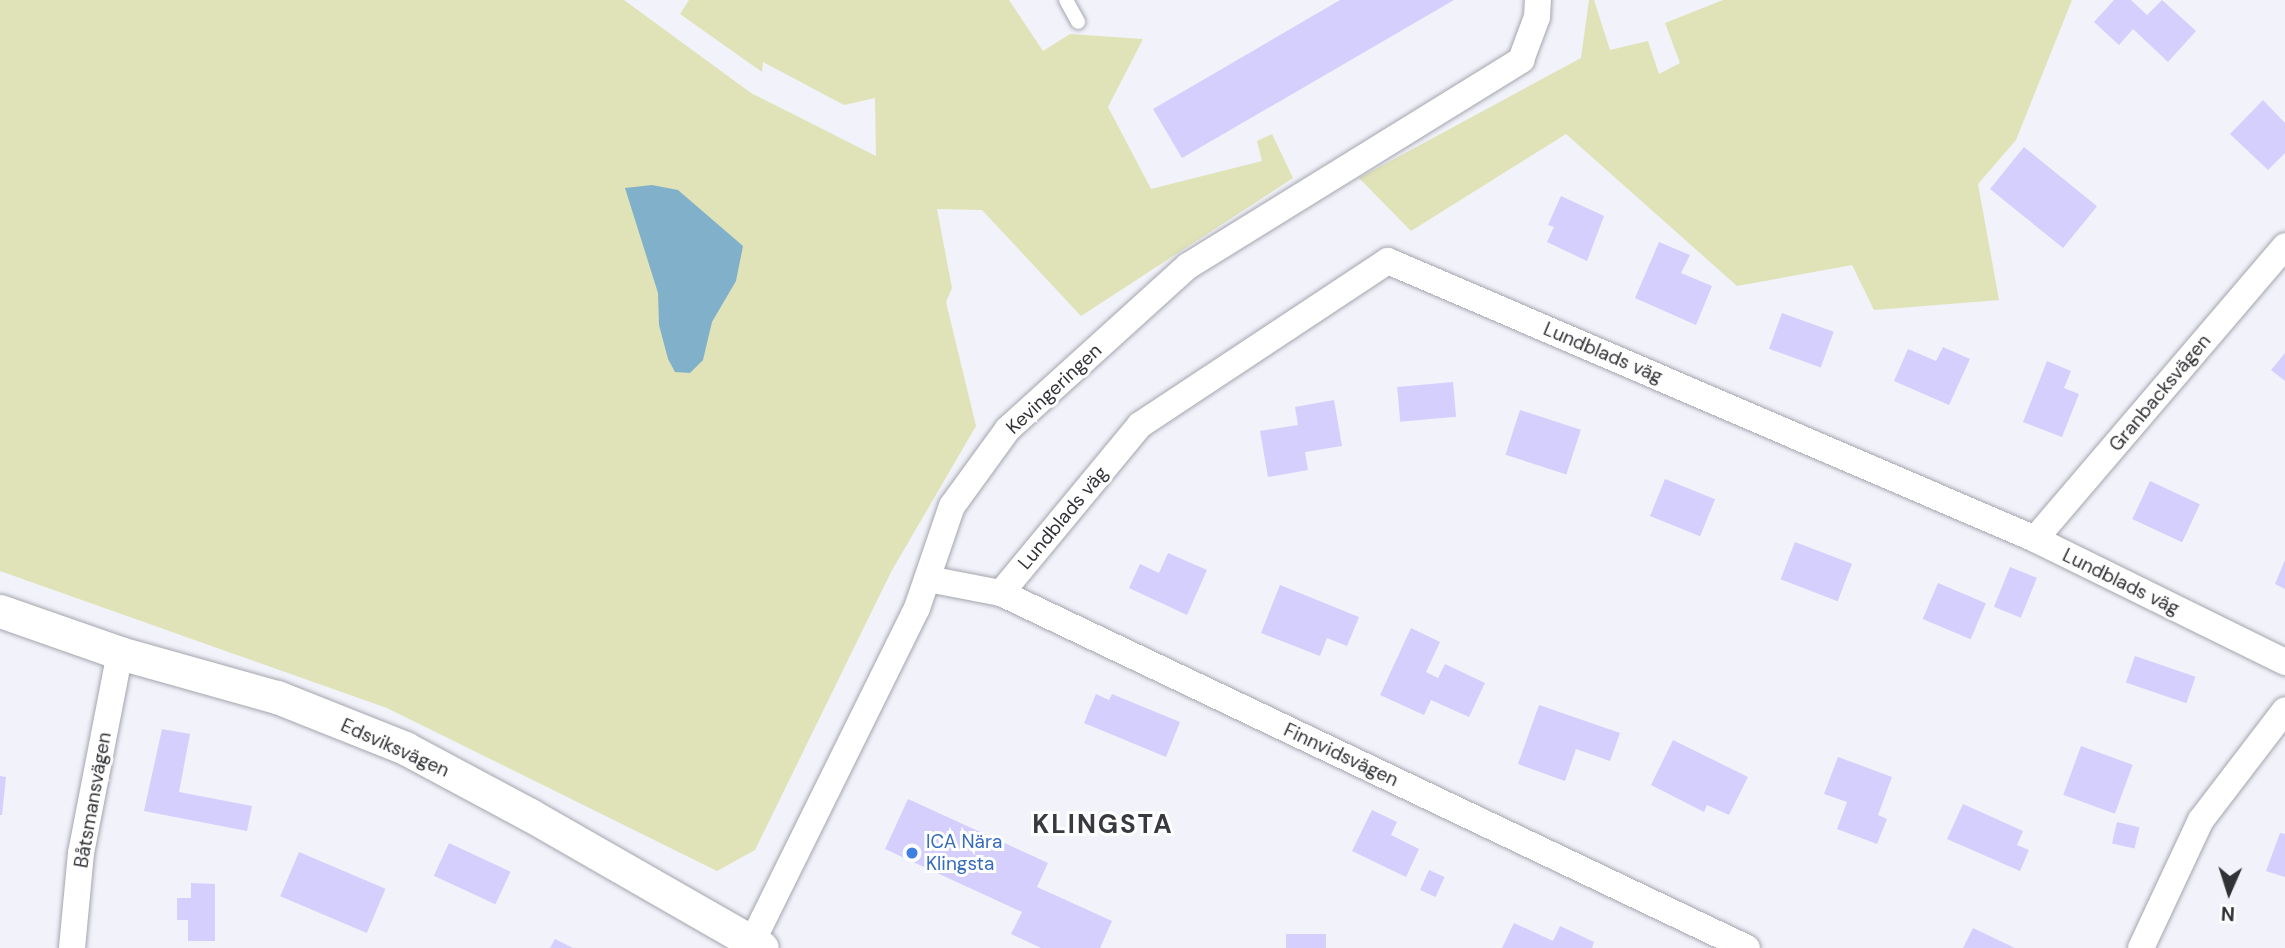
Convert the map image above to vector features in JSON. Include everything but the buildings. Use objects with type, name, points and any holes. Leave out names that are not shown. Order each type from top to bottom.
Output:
[{"type":"street","name":"Kevingeringen","points":[[754,946],[917,608],[952,506],[1008,429],[1188,266],[1521,60],[1537,17],[1538,0]]},
{"type":"street","name":"Granbacksvägen","points":[[2035,540],[2285,246]]},
{"type":"street","name":"Lundblads väg","points":[[1001,593],[1140,425],[1388,261],[2035,540],[2285,662]]},
{"type":"street","name":"Finnvidsvägen","points":[[928,579],[1001,593],[1748,948]]},
{"type":"street","name":"Edsviksvägen","points":[[0,611],[120,653],[277,697],[405,748],[754,946]]},
{"type":"street","name":"Båtsmansvägen","points":[[72,948],[81,853],[120,653]]},
{"type":"street","points":[[2141,948],[2201,820],[2285,710]]},
{"type":"lane","points":[[1066,0],[1078,22]]},
{"type":"green space","points":[[0,0],[624,0],[751,93],[876,156],[875,98],[844,105],[763,62],[762,72],[680,14],[689,0],[1009,0],[1043,51],[1070,34],[1143,39],[1108,107],[1151,189],[1262,161],[1257,141],[1272,134],[1293,178],[1081,316],[982,210],[937,209],[952,288],[946,302],[976,426],[891,572],[755,850],[717,871],[387,708],[0,571]]},
{"type":"green space","points":[[1589,0],[1594,0],[1610,50],[1648,41],[1659,74],[1680,63],[1665,23],[1723,0],[2072,0],[2016,140],[1978,184],[1999,300],[1874,310],[1852,265],[1737,286],[1566,134],[1411,231],[1359,178],[1581,58]]},
{"type":"water","points":[[652,185],[678,190],[743,246],[736,281],[712,322],[703,360],[690,373],[675,372],[668,359],[659,325],[658,293],[625,188]]},
{"type":"place","name":"ICA Nära Klingsta","points":[[912,853]]},
{"type":"district","name":"KLINGSTA","points":[[1103,825]]}]
